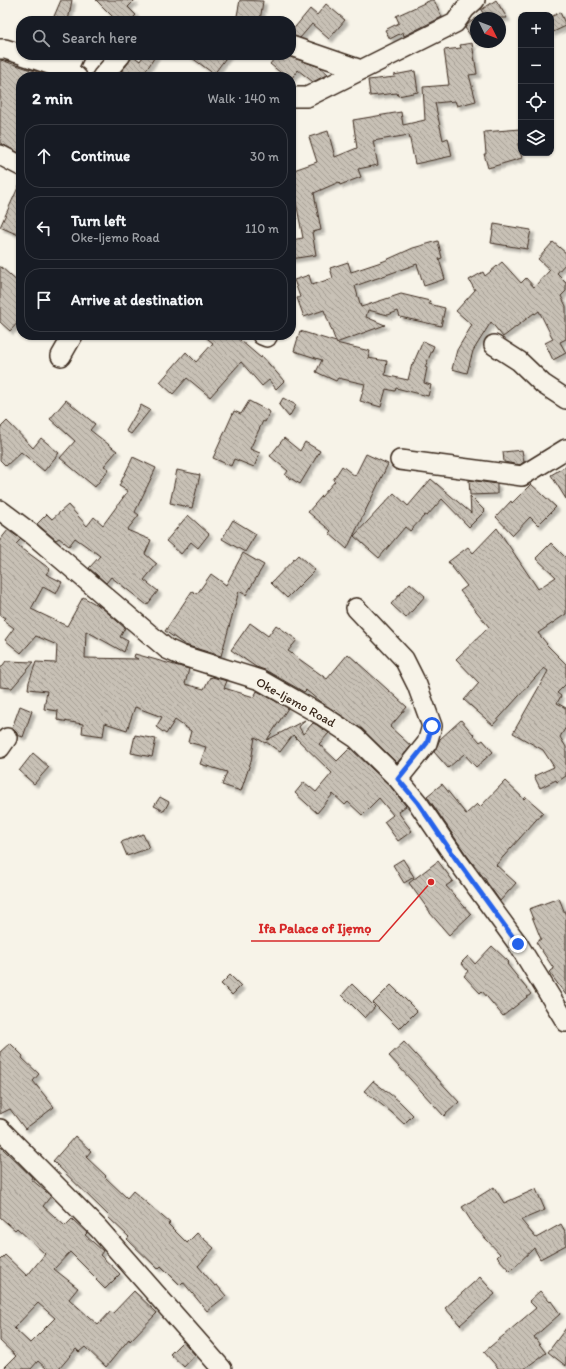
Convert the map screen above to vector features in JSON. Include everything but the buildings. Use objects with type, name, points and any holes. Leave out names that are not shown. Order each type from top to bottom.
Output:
[{"type":"street","points":[[296,97],[306,97],[455,23],[465,9],[475,0]]},
{"type":"street","points":[[296,48],[361,70]]},
{"type":"street","points":[[0,49],[16,53]]},
{"type":"street","points":[[43,60],[73,67]]},
{"type":"street","points":[[106,72],[117,60]]},
{"type":"street","points":[[0,155],[16,163]]},
{"type":"street","points":[[61,356],[70,340]]},
{"type":"street","points":[[494,345],[519,361],[543,384],[566,399]]},
{"type":"street","points":[[400,460],[522,476],[566,449]]},
{"type":"street","name":"Oke-Ijemo Road","points":[[0,510],[32,534],[167,649],[180,655],[260,680],[323,716],[356,738],[398,779],[418,803],[456,859],[518,944],[566,1022]]},
{"type":"street","points":[[356,608],[404,659],[417,685],[432,726],[427,743],[398,779]]},
{"type":"street","points":[[0,1129],[98,1228],[222,1369]]},
{"type":"place","name":"Ifa Palace of Ijẹmọ","points":[[431,882]]},
{"type":"route","points":[[432,726],[427,743],[398,779],[418,803],[456,859],[518,944]]}]
